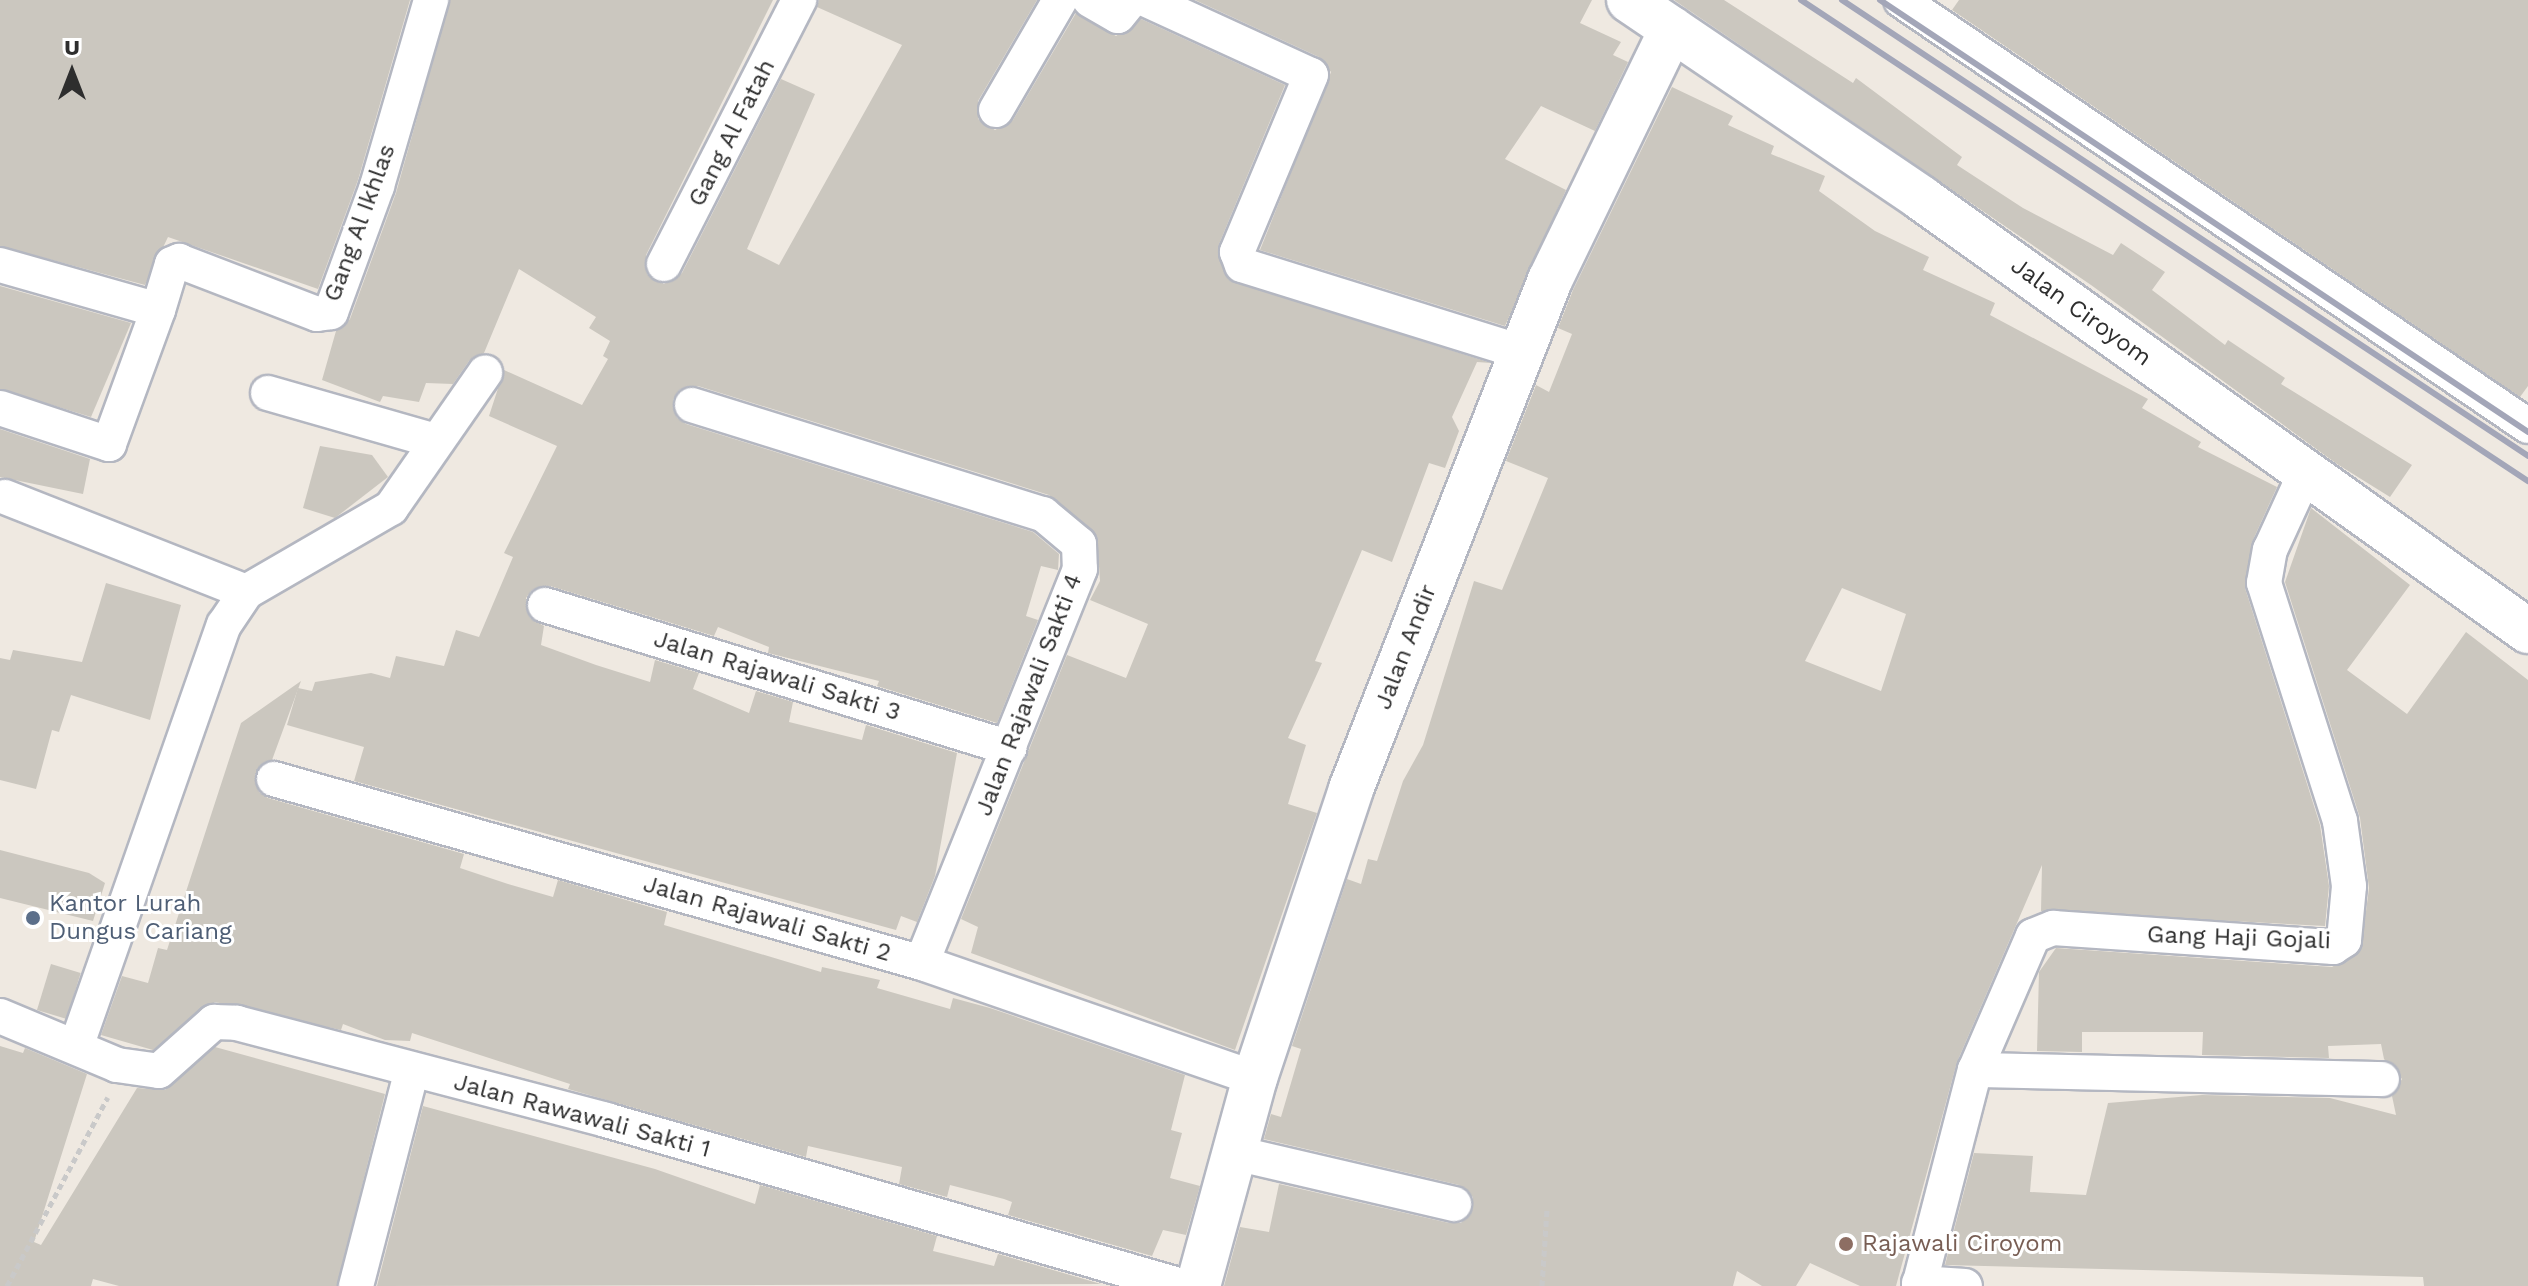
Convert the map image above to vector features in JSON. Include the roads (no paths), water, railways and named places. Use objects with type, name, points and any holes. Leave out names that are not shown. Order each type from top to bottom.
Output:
[{"type":"street","name":"Gang Al Ikhlas","points":[[158,310],[172,264],[179,261],[317,314],[331,312],[377,186],[431,0]]},
{"type":"street","name":"Gang Al Fatah","points":[[664,264],[799,0]]},
{"type":"street","points":[[996,110],[1060,0]]},
{"type":"street","points":[[1090,0],[1118,16],[1131,0]]},
{"type":"street","points":[[1147,0],[1311,75],[1237,252],[1242,265],[1522,352]]},
{"type":"street","name":"Jalan Ciroyom","points":[[1629,0],[2528,631]]},
{"type":"street","points":[[1901,0],[2528,426]]},
{"type":"street","name":"Jalan Andir","points":[[1198,1286],[1255,1078],[1351,789],[1550,280],[1672,29]]},
{"type":"street","points":[[0,265],[158,310],[109,444],[0,408]]},
{"type":"street","points":[[77,1044],[224,625],[246,592],[391,508],[485,373]]},
{"type":"street","points":[[268,393],[435,441]]},
{"type":"street","name":"Jalan Rajawali Sakti 4","points":[[692,405],[1043,514],[1065,528],[1079,544],[1080,569],[922,963]]},
{"type":"street","name":"Gang Haji Gojali","points":[[1975,1070],[2026,948],[2033,936],[2053,928],[2333,947],[2344,940],[2349,886],[2340,821],[2264,583],[2270,550],[2305,474]]},
{"type":"street","points":[[5,497],[246,592]]},
{"type":"street","name":"Jalan Rajawali Sakti 3","points":[[545,605],[1009,748]]},
{"type":"street","name":"Jalan Rajawali Sakti 2","points":[[274,779],[922,963],[1255,1078]]},
{"type":"street","name":"Jalan Rawawali Sakti 1","points":[[0,1016],[77,1044],[115,1077],[159,1071],[214,1022],[222,1022],[412,1070],[1182,1286]]},
{"type":"street","points":[[356,1286],[412,1070]]},
{"type":"street","points":[[1965,1286],[1919,1285],[1975,1070],[2382,1079]]},
{"type":"street","points":[[1235,1153],[1454,1204]]},
{"type":"railway","points":[[1801,0],[2528,481]]},
{"type":"railway","points":[[1842,0],[2528,456]]},
{"type":"railway","points":[[1880,0],[2528,432]]},
{"type":"place","name":"Kantor Lurah Dungus Cariang","points":[[33,918]]},
{"type":"place","name":"Rajawali Ciroyom","points":[[1846,1244]]}]
